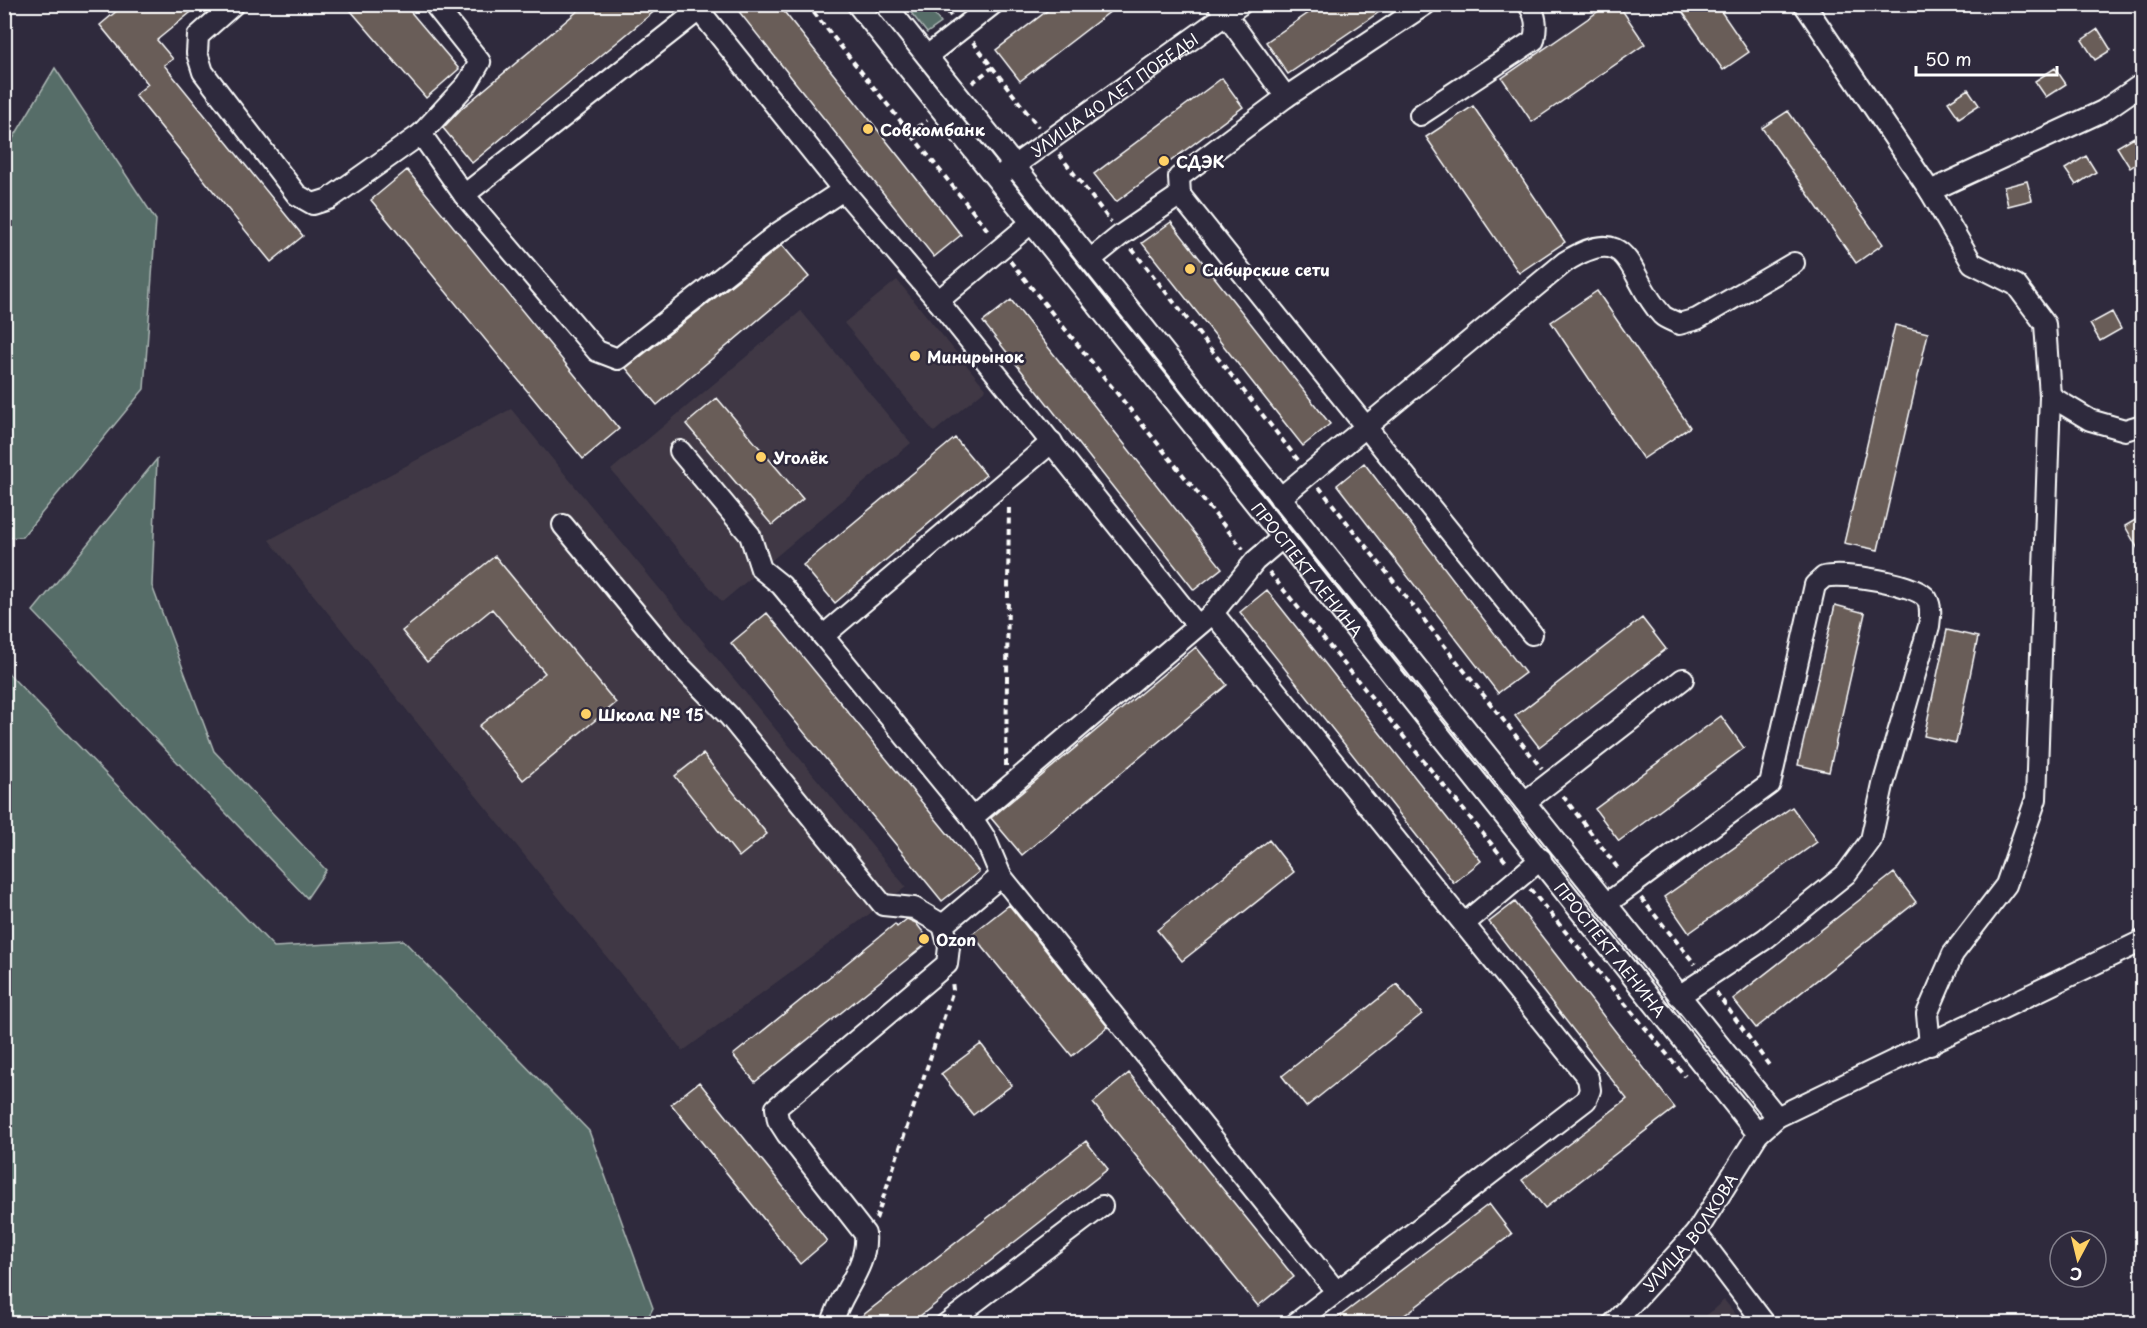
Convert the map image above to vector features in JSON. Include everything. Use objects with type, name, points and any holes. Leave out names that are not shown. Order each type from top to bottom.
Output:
[{"type":"street","points":[[234,4],[198,36],[197,52],[203,72],[297,195],[313,204],[329,199],[421,134],[467,84],[480,62],[434,4]]},
{"type":"street","name":"ПРОСПЕКТ ЛЕНИНА","points":[[857,4],[1758,1134]]},
{"type":"street","name":"ПРОСПЕКТ ЛЕНИНА","points":[[885,4],[1777,1118]]},
{"type":"street","points":[[927,56],[993,4]]},
{"type":"street","points":[[1426,4],[1286,97],[1179,177],[1180,195],[1532,634]]},
{"type":"street","points":[[1804,4],[1930,191],[1972,262],[2016,285],[2045,324],[2050,396],[2036,799],[2006,885],[1953,954],[1944,974],[1927,1014],[1930,1045]]},
{"type":"street","points":[[464,195],[700,7],[843,190],[938,301],[1052,442],[1465,923],[1588,1078],[1590,1090],[1586,1100],[1295,1323]]},
{"type":"street","points":[[1420,115],[1534,40],[1537,26],[1535,7]]},
{"type":"street","points":[[1228,8],[1286,97]]},
{"type":"street","name":"УЛИЦА 40 ЛЕТ ПОБЕДЫ","points":[[996,178],[1228,8]]},
{"type":"street","points":[[1930,191],[2103,111],[2142,84]]},
{"type":"street","points":[[421,134],[464,195],[597,351],[618,359],[778,232],[843,190]]},
{"type":"street","points":[[1090,260],[1121,235],[1180,195]]},
{"type":"street","points":[[938,301],[1031,223]]},
{"type":"street","points":[[1280,498],[1565,262],[1586,249],[1605,245],[1621,251],[1663,316],[1679,324],[1697,319],[1794,263]]},
{"type":"street","points":[[2050,396],[2091,420],[2125,430],[2142,425]]},
{"type":"street","points":[[823,636],[1052,442]]},
{"type":"street","points":[[680,451],[750,535],[761,569],[781,585],[972,819],[985,838],[1000,876],[1336,1291]]},
{"type":"street","points":[[563,525],[677,663],[729,716],[883,905],[914,908],[943,925],[949,947],[946,964],[776,1108],[778,1120],[787,1134],[864,1234],[866,1247],[863,1261],[835,1311],[832,1323]]},
{"type":"street","points":[[972,819],[1205,619],[1255,561],[1282,538]]},
{"type":"street","points":[[1606,904],[1770,784],[1815,585],[1824,577],[1851,576],[1910,588],[1927,599],[1931,609],[1927,635],[1883,785],[1871,840],[1846,874],[1764,939],[1679,996]]},
{"type":"street","points":[[1525,802],[1683,679]]},
{"type":"street","points":[[1465,923],[1541,859]]},
{"type":"street","points":[[943,925],[1000,876]]},
{"type":"street","name":"УЛИЦА ВОЛКОВА","points":[[1613,1323],[1696,1233],[1758,1134],[1777,1118],[2142,941]]},
{"type":"street","points":[[946,1323],[1102,1206]]},
{"type":"street","points":[[1696,1233],[1765,1323]]},
{"type":"path","points":[[807,4],[1001,248],[1029,287],[1255,561],[1275,577],[1519,878],[1685,1076]]},
{"type":"path","points":[[942,4],[1308,474],[1552,782],[1630,885],[1706,978],[1771,1068]]},
{"type":"path","points":[[1006,788],[1009,479]]},
{"type":"path","points":[[866,1247],[953,990],[951,973],[946,964]]},
{"type":"shaded area","name":"Минирынок","points":[[897,280],[986,389],[934,432],[844,323]]},
{"type":"shaded area","name":"Уголёк","points":[[801,311],[911,443],[722,602],[611,470]]},
{"type":"shaded area","name":"Школа № 15","points":[[511,409],[906,887],[683,1051],[269,540]]},
{"type":"shaded area","points":[[1724,1300],[1743,1323],[1698,1323]]},
{"type":"green space","points":[[905,5],[927,5],[941,23],[927,33]]},
{"type":"green space","points":[[55,68],[156,220],[144,389],[22,537],[5,538],[5,152]]},
{"type":"green space","points":[[157,459],[152,586],[214,751],[326,870],[307,898],[33,611]]},
{"type":"green space","points":[[4,669],[274,947],[403,940],[589,1131],[653,1308],[645,1323],[5,1323]]},
{"type":"building","points":[[125,4],[201,4],[157,40],[173,59],[164,65],[303,236],[271,262],[135,95],[148,84],[100,25]]},
{"type":"building","points":[[345,4],[404,4],[459,69],[426,98]]},
{"type":"building","points":[[586,4],[663,4],[472,163],[443,128],[461,109]]},
{"type":"building","points":[[733,4],[778,4],[961,235],[934,257]]},
{"type":"building","points":[[1056,4],[1120,4],[1020,81],[996,50]]},
{"type":"building","points":[[1322,4],[1391,4],[1288,74],[1266,42]]},
{"type":"building","points":[[1609,4],[1618,4],[1645,44],[1532,122],[1502,78]]},
{"type":"building","points":[[1677,4],[1716,4],[1749,52],[1723,70]]},
{"type":"building","points":[[2098,29],[2111,50],[2095,60],[2082,40]]},
{"type":"building","points":[[2055,68],[2066,84],[2046,97],[2035,81]]},
{"type":"building","points":[[1222,78],[1243,107],[1116,202],[1094,174]]},
{"type":"building","points":[[1968,89],[1979,105],[1959,118],[1948,102]]},
{"type":"building","points":[[1473,106],[1565,242],[1519,273],[1426,137]]},
{"type":"building","points":[[1788,111],[1883,244],[1856,263],[1762,128]]},
{"type":"building","points":[[2134,137],[2142,151],[2142,160],[2130,168],[2117,147]]},
{"type":"building","points":[[2086,156],[2096,172],[2076,185],[2065,169]]},
{"type":"building","points":[[407,170],[619,429],[583,459],[371,200]]},
{"type":"building","points":[[2027,181],[2032,200],[2008,206],[2004,187]]},
{"type":"building","points":[[1171,222],[1330,424],[1303,446],[1142,243]]},
{"type":"building","points":[[782,245],[809,277],[657,405],[626,368]]},
{"type":"building","points":[[1597,291],[1690,427],[1643,459],[1551,322]]},
{"type":"building","points":[[1011,300],[1222,568],[1194,590],[983,322]]},
{"type":"building","points":[[2112,312],[2121,329],[2100,341],[2090,324]]},
{"type":"building","points":[[1895,325],[1928,333],[1878,550],[1844,543]]},
{"type":"building","points":[[717,398],[803,499],[772,525],[686,424]]},
{"type":"building","points":[[955,438],[986,475],[835,603],[803,565]]},
{"type":"building","points":[[1364,463],[1525,673],[1498,693],[1337,485]]},
{"type":"building","points":[[2142,516],[2142,556],[2125,526]]},
{"type":"building","points":[[495,556],[616,703],[523,780],[479,726],[545,673],[492,609],[427,662],[402,631]]},
{"type":"building","points":[[1267,590],[1481,861],[1454,883],[1240,612]]},
{"type":"building","points":[[1835,605],[1865,613],[1829,772],[1798,765]]},
{"type":"building","points":[[767,613],[979,872],[942,901],[731,643]]},
{"type":"building","points":[[1642,618],[1666,649],[1539,747],[1515,716]]},
{"type":"building","points":[[1947,630],[1978,637],[1956,743],[1924,736]]},
{"type":"building","points":[[1196,647],[1227,685],[1022,855],[991,818]]},
{"type":"building","points":[[1721,716],[1744,748],[1619,841],[1595,809]]},
{"type":"building","points":[[703,754],[767,834],[739,857],[675,776]]},
{"type":"building","points":[[1792,807],[1817,842],[1689,933],[1664,897]]},
{"type":"building","points":[[1269,840],[1294,872],[1182,961],[1157,930]]},
{"type":"building","points":[[1894,873],[1916,902],[1756,1028],[1733,999]]},
{"type":"building","points":[[1515,902],[1675,1108],[1545,1208],[1522,1180],[1627,1099],[1489,922]]},
{"type":"building","points":[[1009,905],[1108,1027],[1072,1056],[972,934]]},
{"type":"building","points":[[907,919],[916,923],[930,941],[755,1082],[733,1055],[895,924],[897,927]]},
{"type":"building","points":[[1397,984],[1422,1014],[1306,1107],[1282,1076]]},
{"type":"building","points":[[981,1044],[1012,1085],[973,1115],[941,1074]]},
{"type":"building","points":[[1129,1073],[1294,1277],[1258,1306],[1093,1103]]},
{"type":"building","points":[[699,1082],[827,1241],[800,1264],[671,1104]]},
{"type":"building","points":[[1086,1141],[1108,1169],[911,1323],[853,1323]]},
{"type":"building","points":[[1489,1204],[1512,1234],[1394,1323],[1331,1323]]},
{"type":"place","name":"Совкомбанк","points":[[868,129]]},
{"type":"place","name":"СДЭК","points":[[1164,161]]},
{"type":"place","name":"Сибирские сети","points":[[1190,269]]},
{"type":"place","name":"Минирынок","points":[[915,356]]},
{"type":"place","name":"Уголёк","points":[[761,457]]},
{"type":"place","name":"Школа № 15","points":[[586,714]]},
{"type":"place","name":"Ozon","points":[[924,939]]}]
